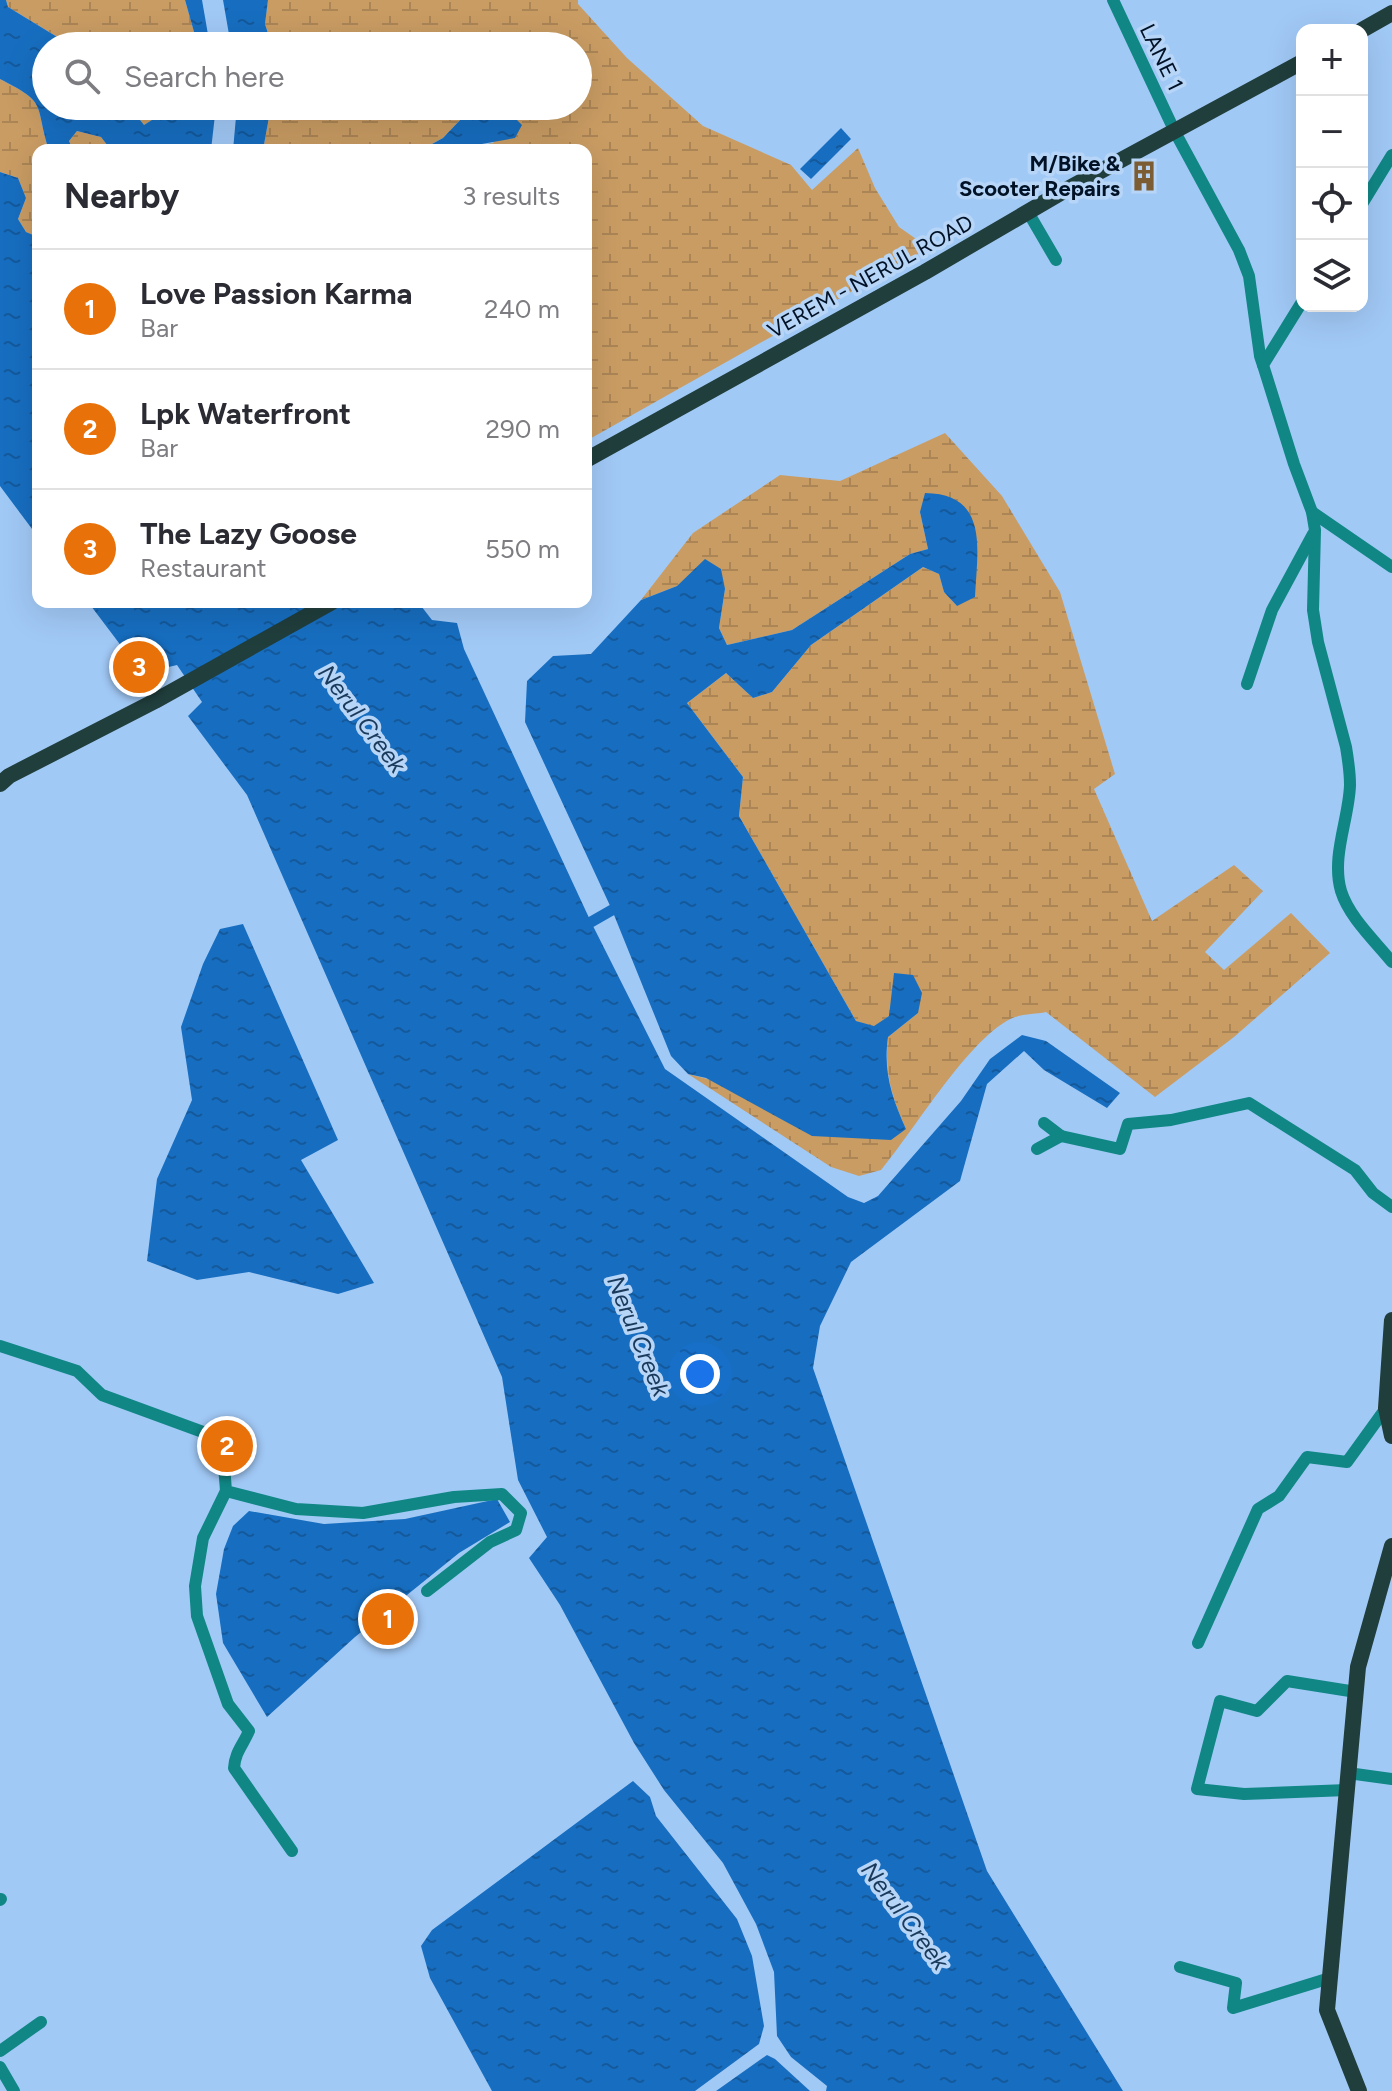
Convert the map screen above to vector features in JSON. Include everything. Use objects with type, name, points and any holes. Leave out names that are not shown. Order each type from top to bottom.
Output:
[{"type":"main road","points":[[1368,27],[1392,13]]},
{"type":"main road","name":"VEREM - NERUL ROAD","points":[[592,457],[1296,65]]},
{"type":"main road","points":[[0,784],[9,776],[155,701],[321,608]]},
{"type":"main road","points":[[1392,1320],[1386,1408],[1392,1436]]},
{"type":"main road","points":[[1359,2091],[1327,2010],[1358,1667],[1392,1546]]},
{"type":"street","name":"LANE 1","points":[[1113,0],[1175,132],[1239,250],[1249,276],[1260,356],[1312,512],[1315,530],[1313,610],[1349,765],[1350,787],[1340,843],[1341,889],[1358,920],[1392,962]]},
{"type":"street","points":[[1368,194],[1392,155]]},
{"type":"street","points":[[1028,212],[1056,260]]},
{"type":"street","points":[[1263,365],[1296,312]]},
{"type":"street","points":[[1312,512],[1392,567]]},
{"type":"street","points":[[1247,684],[1272,610],[1315,530]]},
{"type":"street","points":[[1044,1123],[1061,1136],[1120,1149],[1128,1124],[1171,1120],[1249,1103],[1355,1170],[1373,1193],[1392,1207]]},
{"type":"street","points":[[1037,1149],[1061,1136]]},
{"type":"street","points":[[0,1346],[77,1371],[102,1395],[222,1439],[226,1491],[203,1538],[195,1586],[197,1616],[228,1704],[249,1731],[235,1753],[234,1768],[292,1851]]},
{"type":"street","points":[[1198,1643],[1258,1509],[1279,1496],[1307,1457],[1347,1462],[1386,1408]]},
{"type":"street","points":[[226,1491],[296,1509],[363,1513],[454,1497],[490,1493],[507,1497],[521,1513],[516,1530],[490,1542],[427,1591]]},
{"type":"street","points":[[1356,1692],[1287,1681],[1257,1711],[1220,1701],[1197,1789],[1244,1794],[1392,1779]]},
{"type":"street","points":[[1180,1967],[1236,1983],[1233,2008],[1330,1978]]},
{"type":"street","points":[[0,2051],[41,2022]]},
{"type":"street","points":[[0,2067],[14,2091]]},
{"type":"green space","points":[[6,0],[185,0],[194,32],[49,32],[8,7]]},
{"type":"green space","points":[[268,0],[578,0],[578,4],[627,58],[703,126],[791,165],[812,190],[858,148],[875,188],[899,227],[929,248],[592,438],[592,144],[487,144],[494,143],[465,120],[592,120],[592,32],[268,32],[265,24]]},
{"type":"green space","points":[[0,79],[32,99],[32,120],[42,120],[48,144],[32,144],[32,234],[26,232],[18,219],[26,198],[18,178],[0,172]]},
{"type":"green space","points":[[268,120],[460,120],[443,138],[432,144],[264,144]]},
{"type":"green space","points":[[77,131],[101,137],[106,144],[70,144],[69,141]]},
{"type":"green space","points":[[945,433],[1002,496],[1060,592],[1115,774],[1094,789],[1152,921],[1234,865],[1263,891],[1205,952],[1224,970],[1291,913],[1330,953],[1234,1037],[1155,1097],[1046,1012],[1015,1017],[998,1027],[962,1063],[881,1170],[859,1176],[831,1167],[688,1074],[906,1129],[890,1084],[888,1037],[918,1013],[889,1016],[874,1027],[856,1021],[739,816],[743,777],[687,703],[726,673],[753,698],[772,692],[811,645],[923,567],[939,574],[944,592],[957,606],[920,512],[928,549],[910,554],[792,630],[727,645],[719,628],[725,589],[677,586],[641,600],[693,533],[780,475],[840,481]]},
{"type":"water","points":[[0,0],[6,0],[8,7],[49,32],[32,32],[32,99],[0,79]]},
{"type":"water","points":[[185,0],[202,0],[208,32],[194,32]]},
{"type":"water","points":[[223,0],[268,0],[265,24],[268,32],[229,32]]},
{"type":"water","points":[[42,120],[140,120],[144,125],[152,120],[214,120],[212,144],[106,144],[101,137],[77,131],[69,141],[70,144],[48,144]]},
{"type":"water","points":[[236,120],[268,120],[264,144],[234,144]]},
{"type":"water","points":[[460,120],[517,120],[522,125],[515,138],[482,144],[432,144],[443,138]]},
{"type":"water","points":[[841,128],[851,139],[811,179],[800,169]]},
{"type":"water","points":[[0,172],[18,178],[26,198],[18,219],[26,232],[32,234],[32,529],[0,486]]},
{"type":"water","points":[[925,493],[946,496],[961,503],[970,514],[977,544],[975,597],[957,606],[944,592],[939,574],[923,567],[811,645],[772,692],[753,698],[726,673],[687,703],[743,777],[739,816],[856,1021],[874,1026],[889,1016],[894,973],[913,975],[922,993],[918,1013],[888,1037],[890,1084],[906,1129],[891,1140],[812,1136],[706,1078],[688,1074],[671,1056],[612,910],[525,722],[527,681],[553,656],[591,654],[641,600],[677,586],[705,559],[721,569],[725,589],[719,628],[727,645],[792,630],[910,554],[928,549],[920,512]]},
{"type":"water","name":"Nerul Creek","points":[[93,608],[423,608],[432,620],[457,623],[464,649],[591,922],[665,1069],[848,1197],[864,1203],[878,1196],[961,1101],[990,1059],[1022,1035],[1046,1041],[1120,1093],[1107,1108],[1044,1070],[1024,1051],[987,1084],[960,1181],[851,1262],[820,1326],[813,1368],[987,1871],[1123,2091],[826,2091],[827,2086],[791,2057],[777,2036],[774,1972],[756,1924],[723,1863],[664,1790],[634,1743],[560,1605],[529,1558],[547,1537],[518,1480],[502,1377],[247,795],[188,716],[202,702],[177,665],[152,671],[137,645],[122,647]]},
{"type":"water","points":[[243,924],[338,1140],[301,1160],[374,1283],[338,1294],[249,1272],[197,1280],[147,1261],[157,1179],[192,1100],[181,1027],[203,964],[220,929]]},
{"type":"water","points":[[497,1499],[510,1522],[459,1553],[355,1637],[267,1717],[223,1643],[216,1594],[224,1549],[233,1526],[249,1511],[324,1524],[405,1519]]},
{"type":"water","points":[[633,1781],[650,1797],[656,1816],[737,1919],[752,1956],[764,2026],[759,2044],[695,2091],[492,2091],[430,1978],[421,1946],[432,1930]]},
{"type":"water","points":[[767,2055],[810,2091],[716,2091]]},
{"type":"waterway","points":[[591,922],[612,910]]},
{"type":"place","name":"M/Bike & Scooter Repairs","points":[[1144,176]]},
{"type":"place","name":"The Lazy Goose","points":[[139,667]]},
{"type":"place","name":"Lpk Waterfront","points":[[227,1446]]},
{"type":"place","name":"Love Passion Karma","points":[[388,1619]]}]
